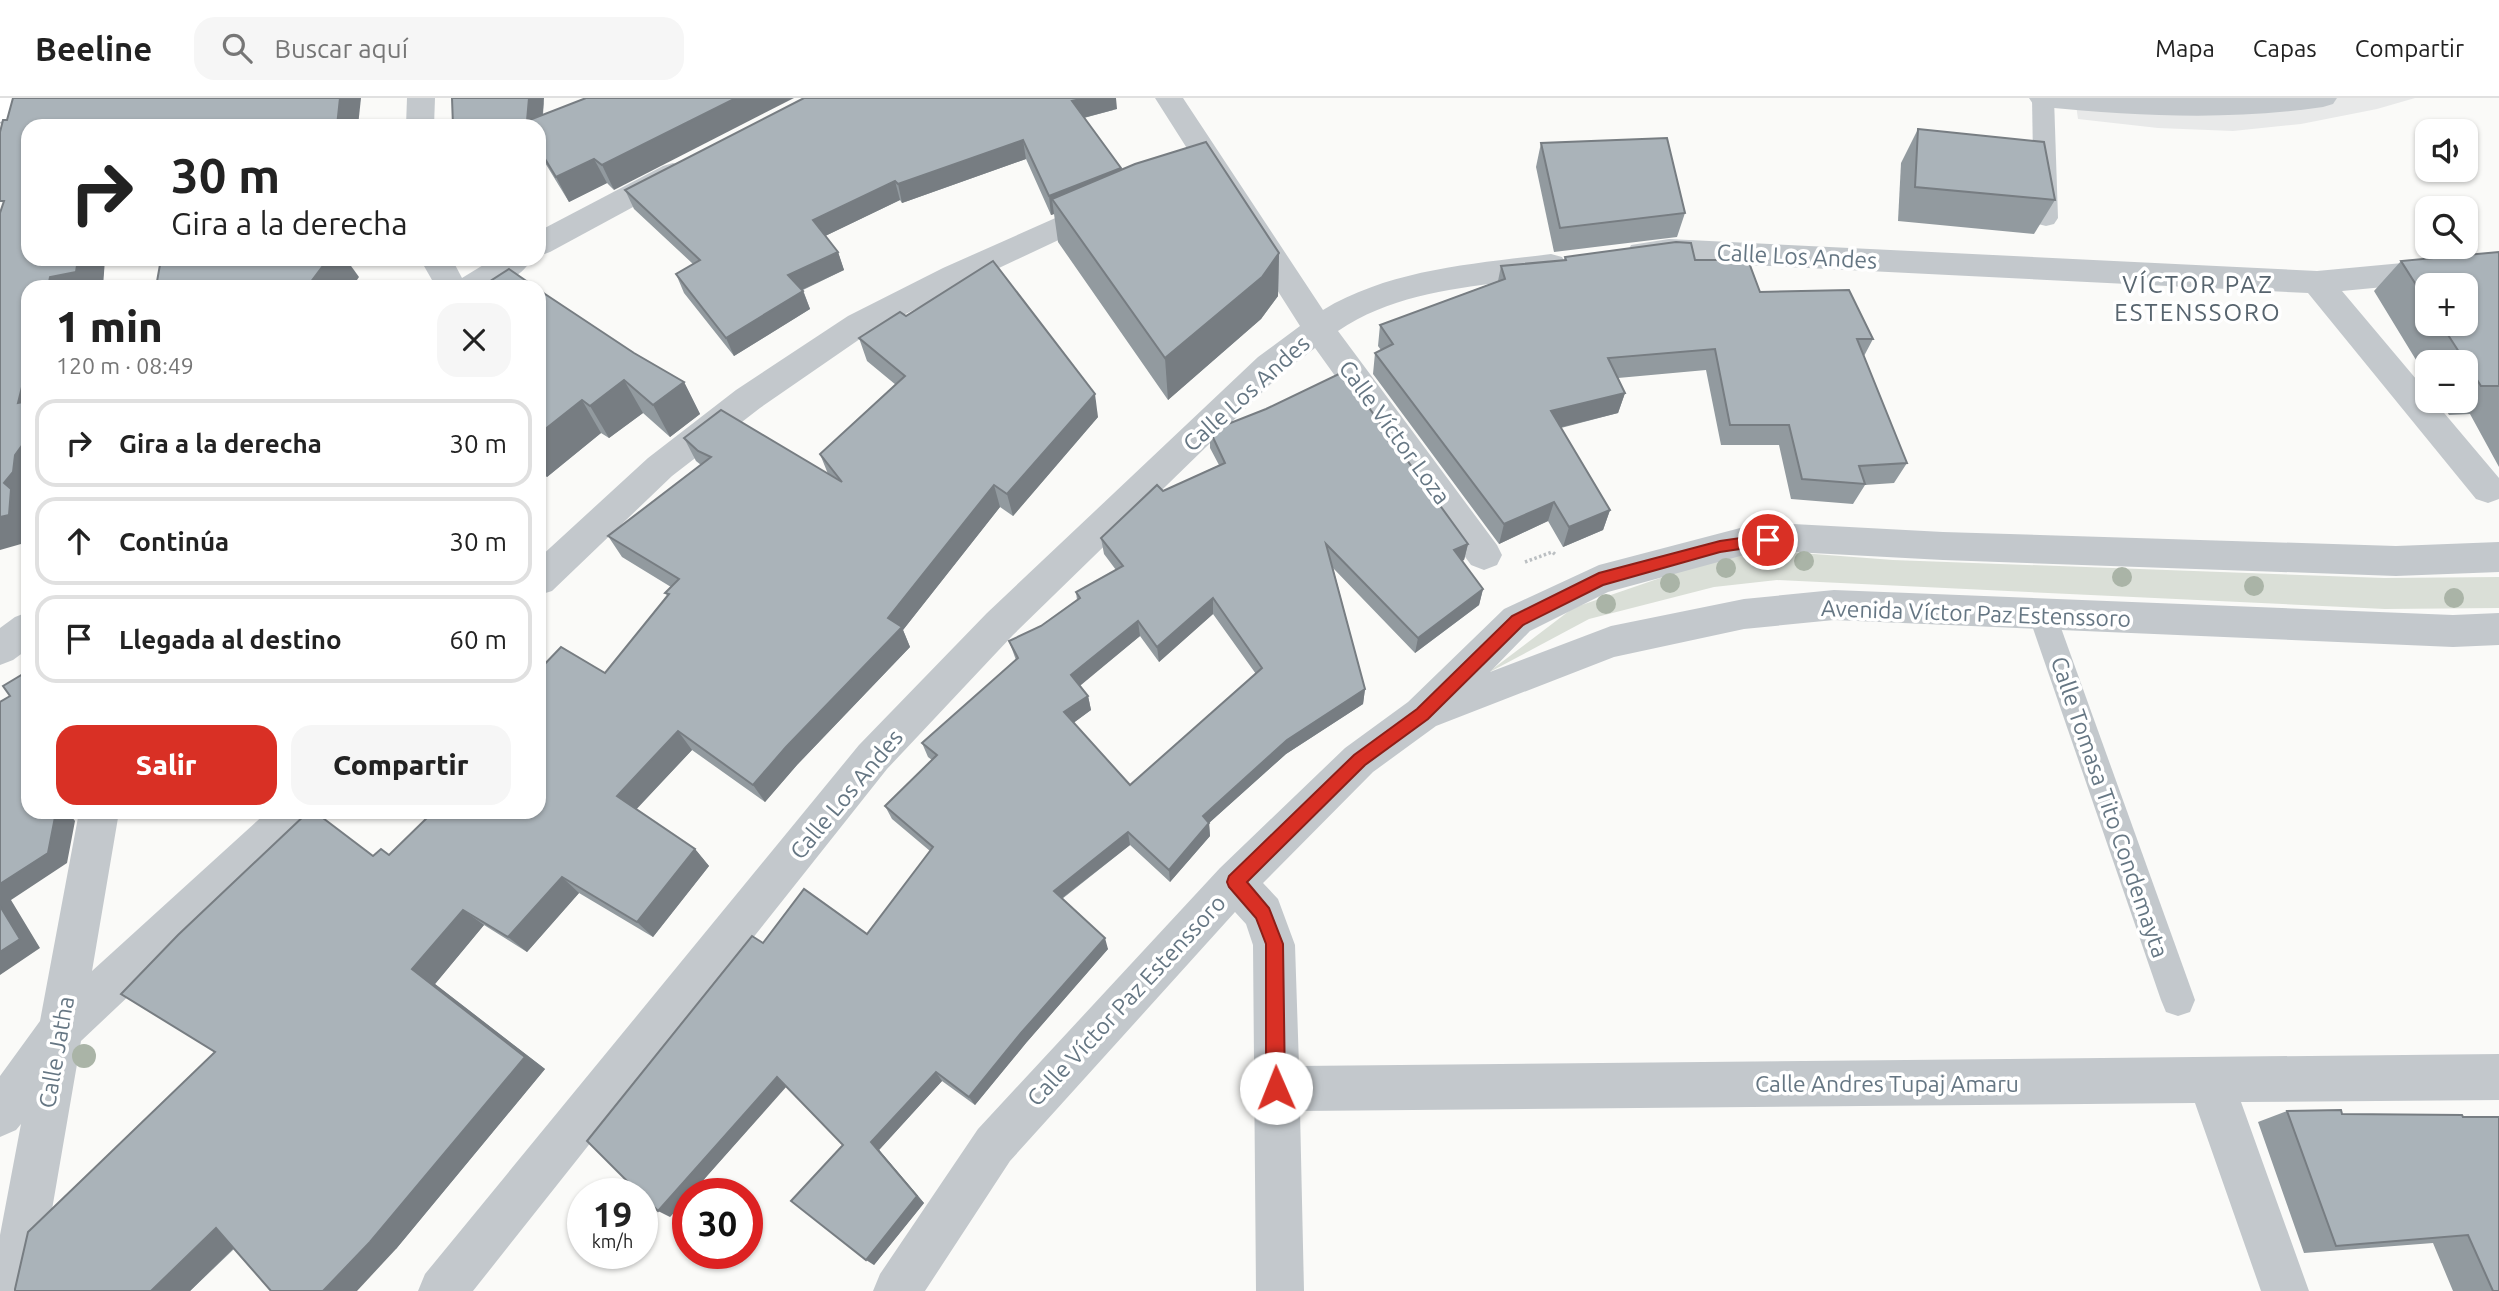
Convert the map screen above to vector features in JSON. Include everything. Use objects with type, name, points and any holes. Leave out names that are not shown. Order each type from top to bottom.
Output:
[{"type":"main road","points":[[0,113],[4,98]]},
{"type":"street","points":[[420,119],[421,98]]},
{"type":"street","name":"Calle Víctor Loza","points":[[1169,98],[1320,328],[1484,555]]},
{"type":"street","points":[[2043,98],[2164,108],[2220,108],[2268,106],[2323,98]]},
{"type":"street","points":[[546,241],[703,158]]},
{"type":"street","points":[[1179,177],[1214,164]]},
{"type":"street","points":[[546,573],[660,467],[748,399],[859,324],[1068,222],[1129,197]]},
{"type":"street","name":"Calle Los Andes","points":[[442,1291],[873,757],[1010,615],[1270,365],[1320,328],[1373,298],[1441,281],[1669,250],[2317,282],[2499,265]]},
{"type":"street","points":[[482,280],[505,266]]},
{"type":"street","points":[[2317,282],[2488,489]]},
{"type":"street","points":[[1422,714],[1517,620],[1599,580],[1744,541],[1793,538],[1956,547],[2396,561],[2499,557]]},
{"type":"street","name":"Avenida Víctor Paz Estenssoro","points":[[1422,714],[1611,642],[1744,614],[1834,605],[2453,631],[2499,629]]},
{"type":"street","points":[[0,649],[21,633]]},
{"type":"street","name":"Calle Víctor Paz Estenssoro","points":[[897,1291],[994,1145],[1235,882],[1359,760],[1422,714]]},
{"type":"street","name":"Calle Jatha","points":[[14,1291],[98,819]]},
{"type":"street","points":[[0,1114],[61,1029],[288,819]]},
{"type":"street","points":[[1235,882],[1263,913],[1274,944],[1280,1291]]},
{"type":"street","name":"Calle Andres Tupaj Amaru","points":[[1276,1088],[2499,1077]]},
{"type":"street","points":[[2210,1080],[2285,1291]]},
{"type":"lane","points":[[2043,98],[2046,218]]},
{"type":"lane","name":"Calle Tomasa Tito Condemayta","points":[[2042,614],[2178,1000]]},
{"type":"shaded area","points":[[2075,98],[2415,98],[2377,109],[2301,124],[2233,131],[2158,128],[2078,119]]},
{"type":"shaded area","points":[[1762,550],[1893,560],[2384,578],[2499,577],[2499,608],[2385,609],[1777,580],[1714,587],[1589,619],[1486,674],[1573,608],[1695,566]]},
{"type":"building","points":[[13,98],[340,98],[338,119],[21,119],[21,266],[77,266],[76,272],[50,277],[49,280],[21,280],[21,391],[18,403],[21,402],[21,447],[15,455],[13,472],[4,483],[11,489],[9,515],[0,517],[0,213],[4,201],[0,201],[0,132],[3,120],[7,120]]},
{"type":"building","points":[[452,98],[529,98],[527,119],[453,119]]},
{"type":"building","points":[[586,98],[736,98],[602,165],[594,159],[556,177],[546,161],[546,119],[532,119]]},
{"type":"building","points":[[804,98],[1085,98],[1072,101],[1121,168],[1049,196],[1023,140],[898,184],[895,181],[813,220],[838,252],[788,275],[803,291],[726,338],[676,274],[700,260],[625,190]]},
{"type":"building","points":[[1918,129],[2044,142],[2055,200],[1915,187]]},
{"type":"building","points":[[1667,138],[1685,213],[1560,228],[1541,143]]},
{"type":"building","points":[[1206,142],[1279,253],[1262,277],[1165,358],[1052,199],[1135,164]]},
{"type":"building","points":[[1676,242],[1691,243],[1695,260],[1748,260],[1760,292],[1849,290],[1873,339],[1857,339],[1907,463],[1859,466],[1865,484],[1802,479],[1789,425],[1730,425],[1715,349],[1608,358],[1625,393],[1551,411],[1610,510],[1569,527],[1554,502],[1504,524],[1375,353],[1393,344],[1380,325],[1505,279],[1501,266],[1566,260],[1565,257]]},
{"type":"building","points":[[2499,252],[2499,386],[2481,386],[2478,381],[2478,350],[2458,350],[2449,336],[2478,336],[2478,273],[2415,273],[2415,283],[2401,261],[2478,259],[2478,254]]},
{"type":"building","points":[[993,261],[1095,394],[1007,494],[994,485],[888,618],[902,627],[753,785],[678,731],[617,796],[695,849],[637,922],[562,877],[508,937],[463,910],[412,969],[525,1057],[370,1242],[323,1291],[271,1291],[216,1228],[151,1291],[15,1291],[28,1232],[215,1052],[121,994],[178,935],[301,819],[324,819],[373,856],[381,849],[389,855],[426,819],[546,819],[546,663],[561,647],[605,673],[669,594],[665,593],[679,579],[608,536],[711,457],[698,451],[684,438],[721,410],[842,482],[820,454],[905,376],[859,338],[900,312],[906,316]]},
{"type":"building","points":[[160,266],[323,266],[312,280],[157,280]]},
{"type":"building","points":[[509,269],[525,280],[492,280]]},
{"type":"building","points":[[546,295],[634,353],[684,382],[653,405],[624,380],[590,406],[582,400],[546,428]]},
{"type":"building","points":[[1343,372],[1468,544],[1454,550],[1483,589],[1418,638],[1326,544],[1365,689],[1287,740],[1203,816],[1209,823],[1169,870],[1128,832],[1054,891],[1105,938],[969,1097],[936,1072],[871,1142],[917,1196],[866,1260],[791,1201],[843,1145],[777,1077],[687,1178],[672,1178],[672,1195],[658,1211],[658,1178],[624,1178],[587,1141],[752,936],[763,943],[804,889],[867,934],[933,847],[885,806],[937,755],[922,743],[1018,658],[1009,641],[1041,626],[1080,598],[1076,592],[1123,566],[1101,538],[1157,485],[1163,491],[1225,463],[1210,431],[1266,409]],"holes":[[[1213,598],[1262,668],[1130,785],[1064,712],[1088,696],[1071,675],[1138,621],[1157,647]]]},
{"type":"building","points":[[21,675],[21,819],[55,819],[48,853],[0,884],[0,702],[10,696],[3,686]]},
{"type":"building","points":[[0,906],[20,939],[0,952]]},
{"type":"building","points":[[2341,1110],[2342,1114],[2499,1117],[2499,1291],[2493,1291],[2468,1235],[2336,1246],[2287,1111]]},
{"type":"district","name":"VÍCTOR PAZ ESTENSSORO","points":[[2198,298]]},
{"type":"route","points":[[1276,1088],[1274,944],[1263,913],[1235,882],[1359,760],[1422,714],[1517,620],[1599,580],[1744,541],[1768,540]]}]
